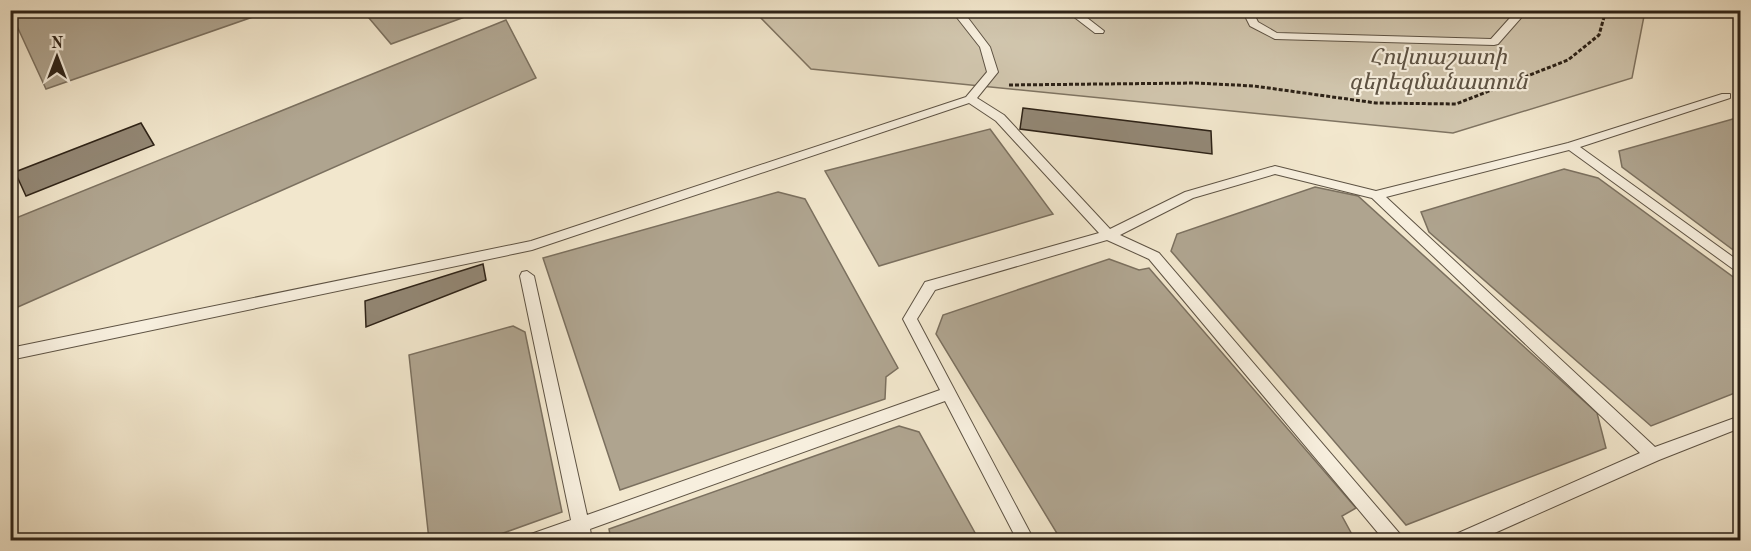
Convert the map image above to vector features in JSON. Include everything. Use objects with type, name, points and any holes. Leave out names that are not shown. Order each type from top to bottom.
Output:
[{"type":"lane","points":[[10,354],[532,245],[970,99],[993,72],[985,47],[956,10]]},
{"type":"lane","points":[[1070,10],[1099,31]]},
{"type":"lane","points":[[1247,10],[1254,24],[1275,36],[1494,42],[1523,10]]},
{"type":"lane","points":[[1026,540],[910,319],[930,286],[1108,235],[1189,195],[1275,170],[1376,195],[1572,146],[1726,96]]},
{"type":"lane","points":[[970,99],[1000,118],[1108,235],[1154,256],[1394,540]]},
{"type":"lane","points":[[1572,146],[1740,269]]},
{"type":"lane","points":[[1376,195],[1653,455]]},
{"type":"lane","points":[[527,276],[582,533]]},
{"type":"lane","points":[[537,540],[582,533],[950,393]]},
{"type":"lane","points":[[1462,540],[1653,455],[1740,422]]},
{"type":"path","points":[[982,85],[1196,83],[1254,86],[1376,103],[1456,104],[1498,90],[1568,60],[1599,35],[1606,10]]},
{"type":"green space","name":"Հովտաշատի գերեզմանատուն","points":[[754,11],[1645,11],[1632,78],[1453,133],[811,69]]},
{"type":"shaded area","points":[[11,10],[270,11],[46,89]]},
{"type":"shaded area","points":[[363,11],[481,11],[391,44]]},
{"type":"shaded area","points":[[506,20],[536,78],[11,310],[11,220]]},
{"type":"shaded area","points":[[1740,117],[1740,255],[1622,167],[1619,151]]},
{"type":"shaded area","points":[[990,129],[1053,214],[879,266],[825,171]]},
{"type":"shaded area","points":[[1564,169],[1598,178],[1740,282],[1740,391],[1651,426],[1429,232],[1421,212]]},
{"type":"shaded area","points":[[1315,187],[1358,196],[1597,413],[1606,448],[1406,525],[1171,251],[1177,234]]},
{"type":"shaded area","points":[[778,192],[805,199],[898,368],[886,377],[885,399],[620,490],[543,258]]},
{"type":"shaded area","points":[[1109,259],[1139,270],[1149,268],[1356,508],[1342,516],[1355,540],[1061,540],[936,334],[943,315]]},
{"type":"shaded area","points":[[513,326],[525,332],[562,512],[484,540],[429,540],[409,355]]},
{"type":"shaded area","points":[[899,426],[919,432],[979,540],[611,540],[609,529]]},
{"type":"building","points":[[1023,108],[1211,131],[1212,154],[1020,129]]},
{"type":"building","points":[[141,123],[154,145],[26,196],[15,172]]},
{"type":"building","points":[[483,264],[486,280],[366,327],[365,301]]}]
